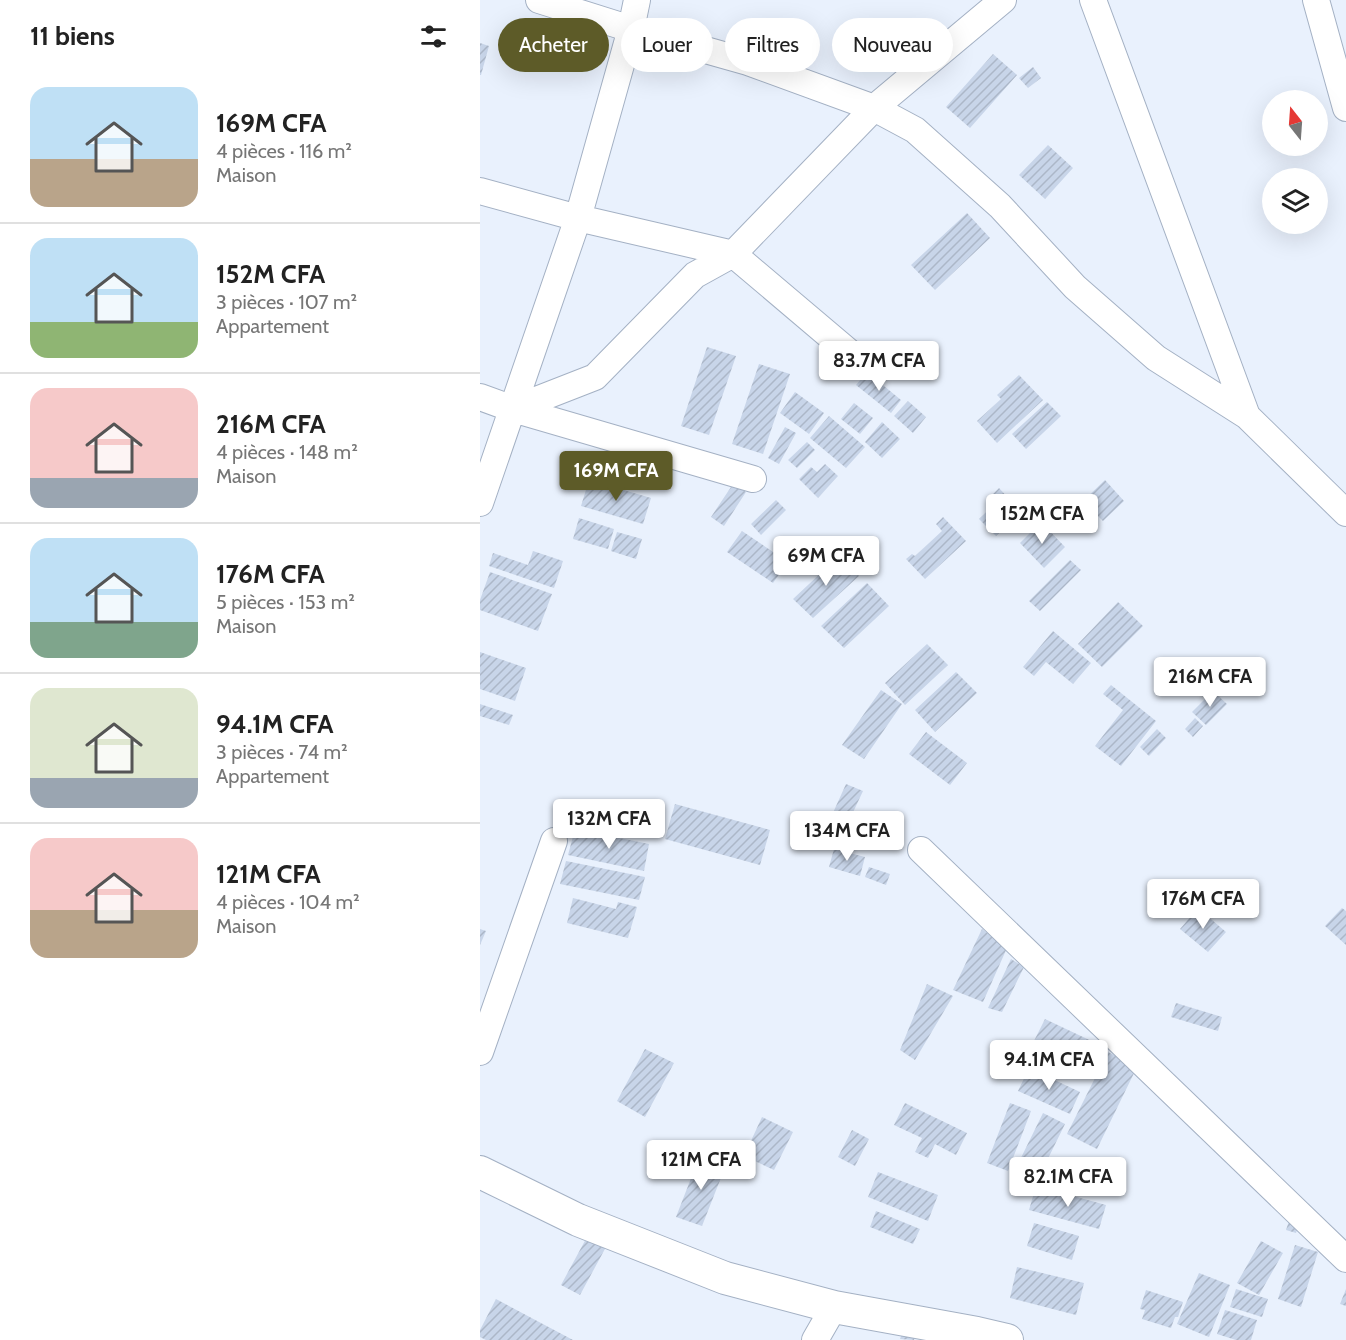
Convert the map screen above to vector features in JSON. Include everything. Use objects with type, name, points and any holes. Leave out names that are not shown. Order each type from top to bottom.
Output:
[{"type":"street","points":[[538,0],[621,26]]},
{"type":"street","points":[[633,18],[637,0]]},
{"type":"street","points":[[513,409],[595,377],[694,275],[733,254],[874,108],[1003,0]]},
{"type":"street","points":[[1093,0],[1247,416]]},
{"type":"street","points":[[1316,0],[1346,108]]},
{"type":"street","points":[[713,52],[748,62],[874,108],[915,130],[1000,206],[1075,287],[1156,358],[1247,416],[1346,513]]},
{"type":"street","points":[[480,503],[578,218],[621,65]]},
{"type":"street","points":[[480,191],[578,218],[733,254],[857,359]]},
{"type":"street","points":[[480,397],[513,409],[753,479]]},
{"type":"street","points":[[480,1052],[554,841]]},
{"type":"street","points":[[921,850],[1346,1259]]},
{"type":"street","points":[[480,1172],[578,1220],[725,1278],[834,1307],[976,1336],[1007,1340]]},
{"type":"street","points":[[815,1340],[834,1307]]},
{"type":"building","points":[[480,43],[489,46],[481,75],[480,75]]},
{"type":"building","points":[[993,54],[1017,75],[970,128],[946,107]]},
{"type":"building","points":[[1033,67],[1041,78],[1028,88],[1019,78]]},
{"type":"building","points":[[1048,145],[1073,168],[1045,199],[1019,175]]},
{"type":"building","points":[[967,213],[990,238],[935,290],[911,265]]},
{"type":"building","points":[[707,347],[736,356],[709,435],[681,426]]},
{"type":"building","points":[[759,364],[790,374],[763,454],[732,444]]},
{"type":"building","points":[[867,372],[901,400],[891,413],[856,385]]},
{"type":"building","points":[[1019,375],[1043,400],[997,443],[977,421],[1001,399],[997,395]]},
{"type":"building","points":[[795,392],[824,413],[809,434],[780,413]]},
{"type":"building","points":[[908,401],[926,417],[913,433],[894,416]]},
{"type":"building","points":[[1047,402],[1061,416],[1026,449],[1012,434]]},
{"type":"building","points":[[854,403],[873,418],[860,434],[841,419]]},
{"type":"building","points":[[829,416],[865,447],[846,468],[810,438]]},
{"type":"building","points":[[882,422],[900,439],[882,458],[865,442]]},
{"type":"building","points":[[785,427],[796,433],[779,464],[768,458]]},
{"type":"building","points":[[807,442],[815,450],[797,468],[788,460]]},
{"type":"building","points":[[825,464],[838,476],[818,498],[799,479],[811,467],[817,472]]},
{"type":"building","points":[[589,480],[651,498],[643,524],[581,506]]},
{"type":"building","points":[[1105,480],[1124,501],[1103,521],[1083,501]]},
{"type":"building","points":[[733,484],[746,492],[724,526],[711,517]]},
{"type":"building","points":[[999,488],[1021,512],[996,536],[979,519],[998,501],[992,495]]},
{"type":"building","points":[[776,500],[786,510],[761,535],[751,524]]},
{"type":"building","points":[[943,517],[966,541],[925,579],[906,559],[912,554],[915,556],[942,531],[936,524]]},
{"type":"building","points":[[579,518],[614,529],[608,549],[573,539]]},
{"type":"building","points":[[1041,522],[1065,547],[1044,568],[1020,543]]},
{"type":"building","points":[[742,531],[788,562],[773,583],[727,552]]},
{"type":"building","points":[[617,532],[642,539],[636,559],[611,551]]},
{"type":"building","points":[[533,551],[563,561],[554,588],[489,566],[493,553],[528,565]]},
{"type":"building","points":[[839,556],[859,576],[813,618],[793,599]]},
{"type":"building","points":[[1070,560],[1081,570],[1040,611],[1029,601]]},
{"type":"building","points":[[490,572],[552,594],[538,631],[480,610],[480,600]]},
{"type":"building","points":[[867,583],[889,606],[844,648],[821,626]]},
{"type":"building","points":[[1118,602],[1143,626],[1102,667],[1078,644]]},
{"type":"building","points":[[1053,631],[1091,663],[1073,684],[1046,662],[1034,676],[1023,667]]},
{"type":"building","points":[[927,644],[948,665],[905,705],[885,683]]},
{"type":"building","points":[[480,652],[526,668],[515,701],[480,689]]},
{"type":"building","points":[[956,672],[977,693],[935,732],[915,710]]},
{"type":"building","points":[[1111,685],[1156,721],[1121,766],[1095,746],[1123,710],[1103,694]]},
{"type":"building","points":[[881,690],[902,704],[864,759],[842,745]]},
{"type":"building","points":[[1213,691],[1227,704],[1206,725],[1192,712]]},
{"type":"building","points":[[480,704],[513,715],[509,725],[480,716]]},
{"type":"building","points":[[1195,718],[1203,726],[1193,737],[1185,729]]},
{"type":"building","points":[[1157,729],[1166,738],[1149,756],[1140,747]]},
{"type":"building","points":[[926,732],[967,763],[950,785],[909,754]]},
{"type":"building","points":[[846,784],[863,791],[848,823],[832,815]]},
{"type":"building","points":[[675,804],[770,830],[760,865],[665,839]]},
{"type":"building","points":[[575,829],[649,844],[644,871],[568,855]]},
{"type":"building","points":[[834,849],[865,857],[860,876],[829,867]]},
{"type":"building","points":[[566,861],[645,877],[639,900],[560,884]]},
{"type":"building","points":[[869,867],[890,874],[886,885],[865,877]]},
{"type":"building","points":[[573,898],[616,909],[618,902],[637,907],[628,938],[567,923]]},
{"type":"building","points":[[1198,908],[1226,932],[1208,952],[1180,929]]},
{"type":"building","points":[[1342,908],[1346,911],[1346,945],[1325,926]]},
{"type":"building","points":[[480,929],[486,931],[480,945]]},
{"type":"building","points":[[982,929],[1007,948],[983,1002],[953,990]]},
{"type":"building","points":[[1011,959],[1024,967],[1002,1012],[988,1008]]},
{"type":"building","points":[[927,984],[953,996],[915,1060],[900,1050]]},
{"type":"building","points":[[1176,1003],[1222,1017],[1218,1031],[1171,1017]]},
{"type":"building","points":[[1045,1019],[1102,1046],[1091,1069],[1034,1041]]},
{"type":"building","points":[[645,1049],[674,1063],[645,1117],[617,1101]]},
{"type":"building","points":[[1108,1052],[1137,1067],[1097,1149],[1067,1134]]},
{"type":"building","points":[[1029,1068],[1080,1092],[1070,1114],[1018,1091]]},
{"type":"building","points":[[905,1103],[967,1133],[956,1155],[935,1144],[928,1158],[915,1152],[922,1138],[894,1125]]},
{"type":"building","points":[[1010,1103],[1031,1111],[1008,1171],[987,1163]]},
{"type":"building","points":[[1043,1113],[1065,1124],[1037,1181],[1015,1170]]},
{"type":"building","points":[[762,1117],[793,1132],[774,1170],[744,1156]]},
{"type":"building","points":[[852,1130],[869,1139],[855,1166],[838,1157]]},
{"type":"building","points":[[700,1155],[726,1165],[702,1226],[676,1217]]},
{"type":"building","points":[[1057,1159],[1122,1176],[1118,1191],[1053,1174]]},
{"type":"building","points":[[878,1172],[938,1195],[928,1221],[868,1197]]},
{"type":"building","points":[[1036,1186],[1106,1205],[1099,1229],[1029,1210]]},
{"type":"building","points":[[876,1211],[920,1229],[913,1244],[870,1227]]},
{"type":"building","points":[[1290,1218],[1300,1221],[1296,1233],[1286,1230]]},
{"type":"building","points":[[1034,1223],[1079,1236],[1072,1260],[1027,1246]]},
{"type":"building","points":[[587,1237],[606,1247],[580,1295],[561,1285]]},
{"type":"building","points":[[1261,1241],[1283,1253],[1259,1295],[1237,1283]]},
{"type":"building","points":[[1295,1245],[1318,1252],[1301,1307],[1278,1299]]},
{"type":"building","points":[[1017,1267],[1084,1283],[1076,1315],[1010,1298]]},
{"type":"building","points":[[1199,1273],[1230,1285],[1209,1337],[1177,1324]]},
{"type":"building","points":[[1236,1289],[1268,1299],[1262,1317],[1230,1307]]},
{"type":"building","points":[[1346,1289],[1346,1306],[1340,1304]]},
{"type":"building","points":[[1146,1290],[1183,1302],[1171,1328],[1142,1319],[1145,1310],[1140,1309]]},
{"type":"building","points":[[496,1299],[573,1340],[486,1340],[480,1337],[480,1330]]},
{"type":"building","points":[[1225,1310],[1257,1320],[1251,1340],[1236,1340],[1217,1334]]},
{"type":"building","points":[[904,1327],[917,1331],[914,1340],[900,1339]]}]
